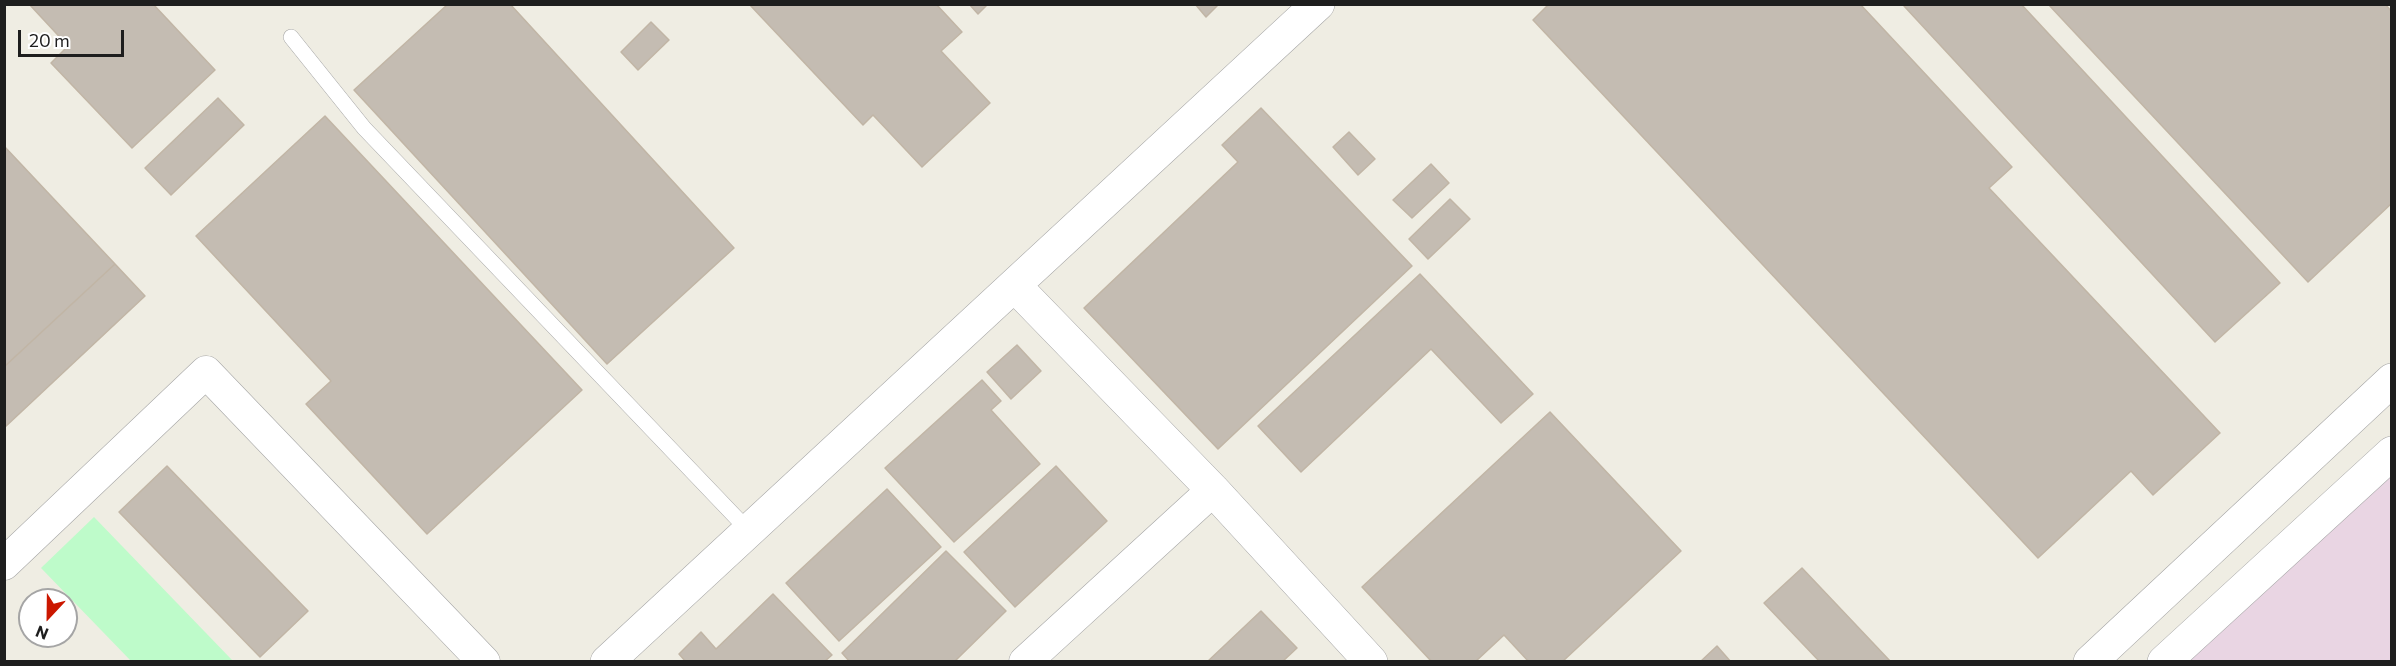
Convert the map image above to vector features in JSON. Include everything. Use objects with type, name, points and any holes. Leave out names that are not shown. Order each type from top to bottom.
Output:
[{"type":"street","points":[[607,662],[1318,4]]},
{"type":"street","points":[[1015,286],[1213,489],[1371,662]]},
{"type":"street","points":[[4,564],[206,372],[484,662]]},
{"type":"street","points":[[2090,662],[2391,380]]},
{"type":"street","points":[[2164,662],[2391,453]]},
{"type":"street","points":[[1025,662],[1213,489]]},
{"type":"lane","points":[[291,37],[364,129],[748,530]]},
{"type":"shaded area","points":[[2391,467],[2391,661],[2180,661]]},
{"type":"green space","points":[[94,517],[233,661],[131,661],[78,606],[78,588],[60,588],[41,568]]},
{"type":"building","points":[[29,4],[153,4],[215,70],[132,148],[51,63],[68,46]]},
{"type":"building","points":[[448,4],[510,4],[734,248],[607,364],[354,90]]},
{"type":"building","points":[[749,4],[936,4],[962,32],[941,51],[990,103],[922,167],[873,115],[863,125]]},
{"type":"building","points":[[969,4],[988,4],[978,14]]},
{"type":"building","points":[[1195,4],[1219,4],[1206,17]]},
{"type":"building","points":[[1549,4],[1860,4],[2012,167],[1989,188],[2220,433],[2153,495],[2131,471],[2038,558],[1533,20]]},
{"type":"building","points":[[1906,4],[2021,4],[2280,283],[2215,342],[1904,6]]},
{"type":"building","points":[[2048,4],[2385,4],[2392,12],[2392,203],[2308,282]]},
{"type":"building","points":[[651,22],[669,40],[638,70],[621,52]]},
{"type":"building","points":[[218,98],[244,125],[171,195],[145,168]]},
{"type":"building","points":[[1261,108],[1412,266],[1218,449],[1084,308],[1238,162],[1222,145]]},
{"type":"building","points":[[325,116],[582,390],[427,534],[306,404],[331,381],[196,236]]},
{"type":"building","points":[[1349,132],[1375,159],[1358,175],[1333,147]]},
{"type":"building","points":[[4,146],[115,264],[4,367]]},
{"type":"building","points":[[1431,164],[1449,183],[1412,218],[1393,200]]},
{"type":"building","points":[[1450,199],[1470,219],[1428,259],[1409,239]]},
{"type":"building","points":[[115,264],[145,296],[4,428],[4,367]]},
{"type":"building","points":[[1420,274],[1533,394],[1501,423],[1431,349],[1301,472],[1258,426]]},
{"type":"building","points":[[1017,345],[1041,371],[1011,399],[987,372]]},
{"type":"building","points":[[982,380],[1001,401],[991,410],[1040,464],[954,542],[885,468]]},
{"type":"building","points":[[1550,412],[1681,551],[1562,662],[1529,662],[1504,635],[1475,662],[1432,662],[1362,587]]},
{"type":"building","points":[[167,466],[308,611],[260,657],[119,512]]},
{"type":"building","points":[[1056,466],[1107,521],[1015,607],[964,552]]},
{"type":"building","points":[[887,489],[941,547],[839,641],[786,583]]},
{"type":"building","points":[[946,551],[1006,611],[954,662],[850,662],[842,653]]},
{"type":"building","points":[[1802,568],[1891,662],[1820,662],[1764,603]]},
{"type":"building","points":[[773,594],[832,655],[824,662],[686,662],[679,654],[701,632],[716,649]]},
{"type":"building","points":[[1261,611],[1297,648],[1282,662],[1207,662]]},
{"type":"building","points":[[1717,646],[1731,662],[1700,662]]}]
